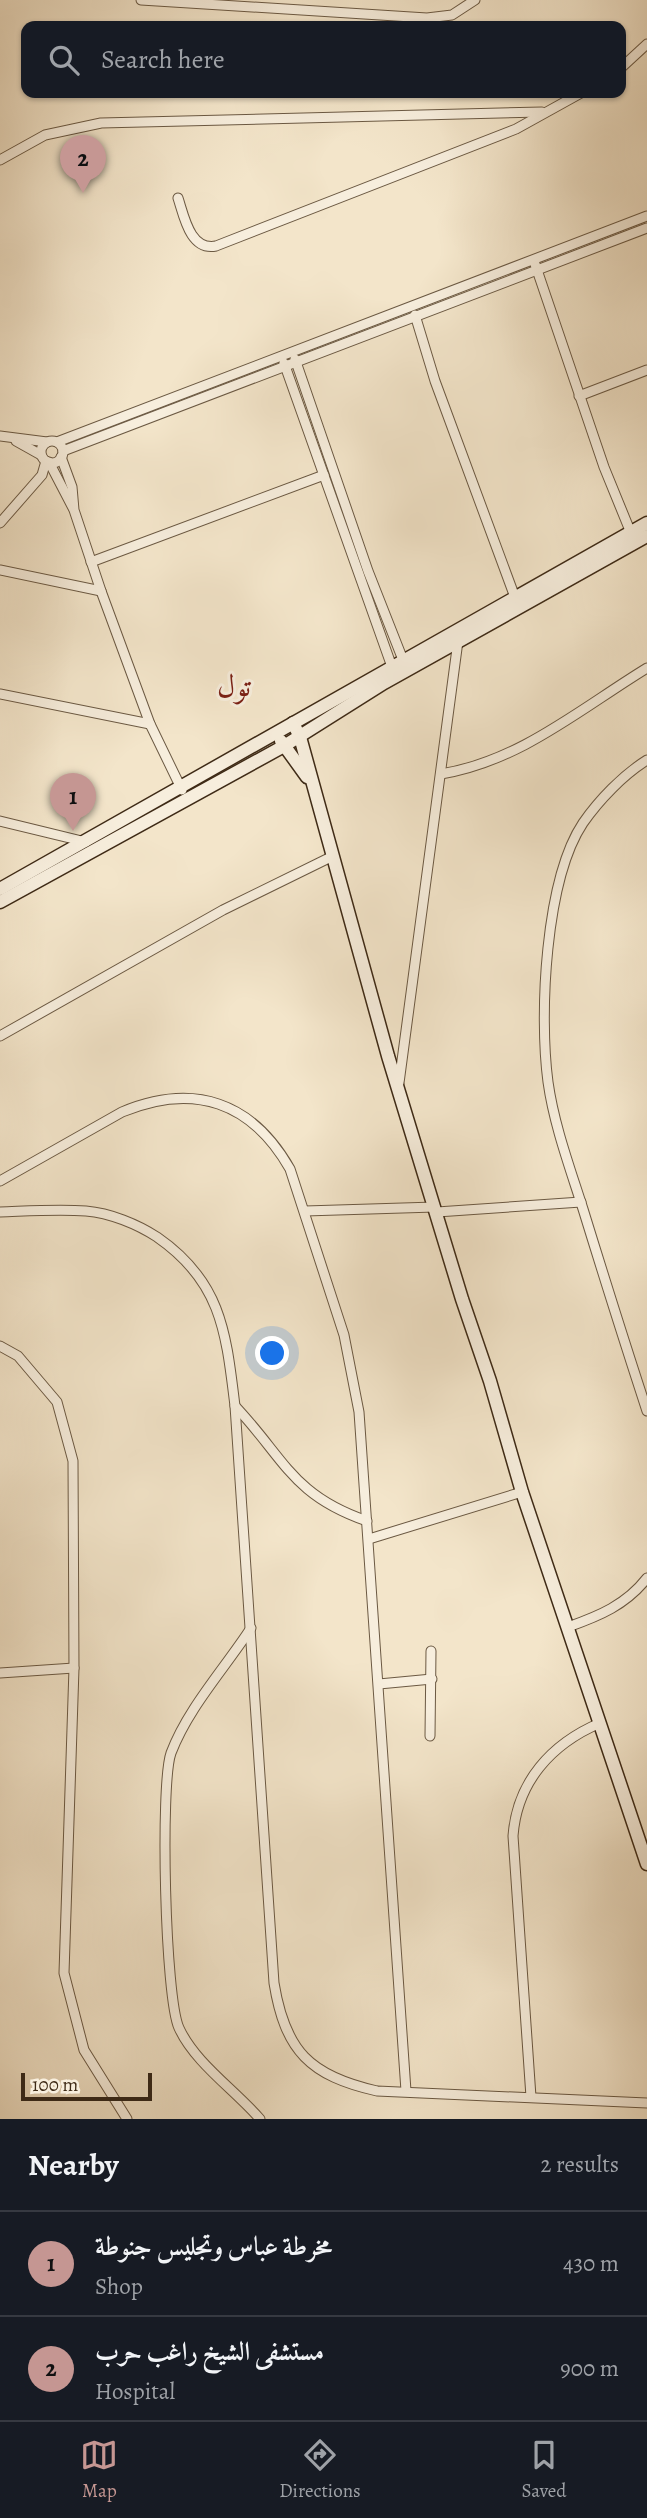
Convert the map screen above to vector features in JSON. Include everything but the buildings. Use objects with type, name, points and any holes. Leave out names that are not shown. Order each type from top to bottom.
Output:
[{"type":"street","points":[[141,0],[427,18],[452,15],[475,0]]},
{"type":"street","points":[[626,63],[647,44]]},
{"type":"street","points":[[178,198],[191,236],[207,247],[216,247],[516,129],[572,98]]},
{"type":"street","points":[[0,160],[45,135],[101,122],[542,113]]},
{"type":"street","points":[[295,358],[647,216]]},
{"type":"street","points":[[46,459],[60,450],[284,362],[647,228]]},
{"type":"street","points":[[533,260],[579,396],[637,537]]},
{"type":"street","points":[[415,315],[435,381],[517,602]]},
{"type":"street","points":[[295,358],[341,508],[401,666]]},
{"type":"street","points":[[284,362],[324,475],[341,508]]},
{"type":"street","points":[[579,396],[647,370]]},
{"type":"street","points":[[4,437],[47,442],[60,450],[72,487],[74,510]]},
{"type":"street","points":[[4,437],[46,459],[74,510],[150,724],[184,793]]},
{"type":"street","points":[[0,523],[40,478],[46,459],[47,442]]},
{"type":"street","points":[[91,562],[324,475]]},
{"type":"street","points":[[0,902],[21,885],[184,793],[293,723],[637,537],[647,523]]},
{"type":"street","points":[[0,570],[101,591]]},
{"type":"street","points":[[184,793],[300,737],[401,666],[458,641],[517,602]]},
{"type":"street","points":[[398,1089],[458,641]]},
{"type":"street","points":[[441,774],[466,770],[507,755],[647,668]]},
{"type":"street","points":[[0,694],[150,724]]},
{"type":"street","points":[[293,723],[300,737],[331,857],[354,926],[398,1089],[522,1492],[647,1864]]},
{"type":"street","points":[[276,733],[310,780]]},
{"type":"street","points":[[647,760],[606,796],[583,824],[562,875],[544,996],[544,1046],[551,1096],[581,1202],[647,1411]]},
{"type":"street","points":[[0,821],[89,846]]},
{"type":"street","points":[[0,1036],[223,910],[331,857]]},
{"type":"street","points":[[0,889],[21,885]]},
{"type":"street","points":[[0,1181],[122,1112],[141,1104],[185,1097],[219,1104],[249,1118],[263,1131],[290,1169],[338,1312],[352,1373],[368,1521],[407,2091]]},
{"type":"street","points":[[305,1212],[436,1210],[581,1202]]},
{"type":"street","points":[[0,1212],[74,1210],[102,1213],[148,1231],[176,1252],[201,1277],[214,1300],[226,1334],[235,1406],[274,1983],[282,2022],[296,2048],[319,2070],[341,2083],[377,2091],[647,2104]]},
{"type":"street","points":[[0,1346],[18,1356],[38,1376],[57,1402],[73,1461],[74,1668],[64,1973],[84,2050],[127,2119]]},
{"type":"street","points":[[235,1406],[304,1488],[328,1505],[368,1521]]},
{"type":"street","points":[[369,1539],[522,1492]]},
{"type":"street","points":[[568,1627],[625,1601],[647,1578]]},
{"type":"street","points":[[251,1628],[196,1710],[171,1754],[166,1792],[167,1889],[171,1994],[180,2031],[197,2053],[260,2119]]},
{"type":"street","points":[[430,1736],[431,1651]]},
{"type":"street","points":[[0,1673],[74,1668]]},
{"type":"street","points":[[379,1684],[432,1679]]},
{"type":"street","points":[[531,2097],[513,1836],[515,1816],[532,1776],[550,1754],[566,1740],[600,1723]]},
{"type":"place","name":"مستشفى الشيخ راغب حرب","points":[[83,193]]},
{"type":"place","name":"مخرطة عباس وتجليس جنوطة","points":[[73,831]]},
{"type":"district","name":"تول","points":[[234,686]]}]
